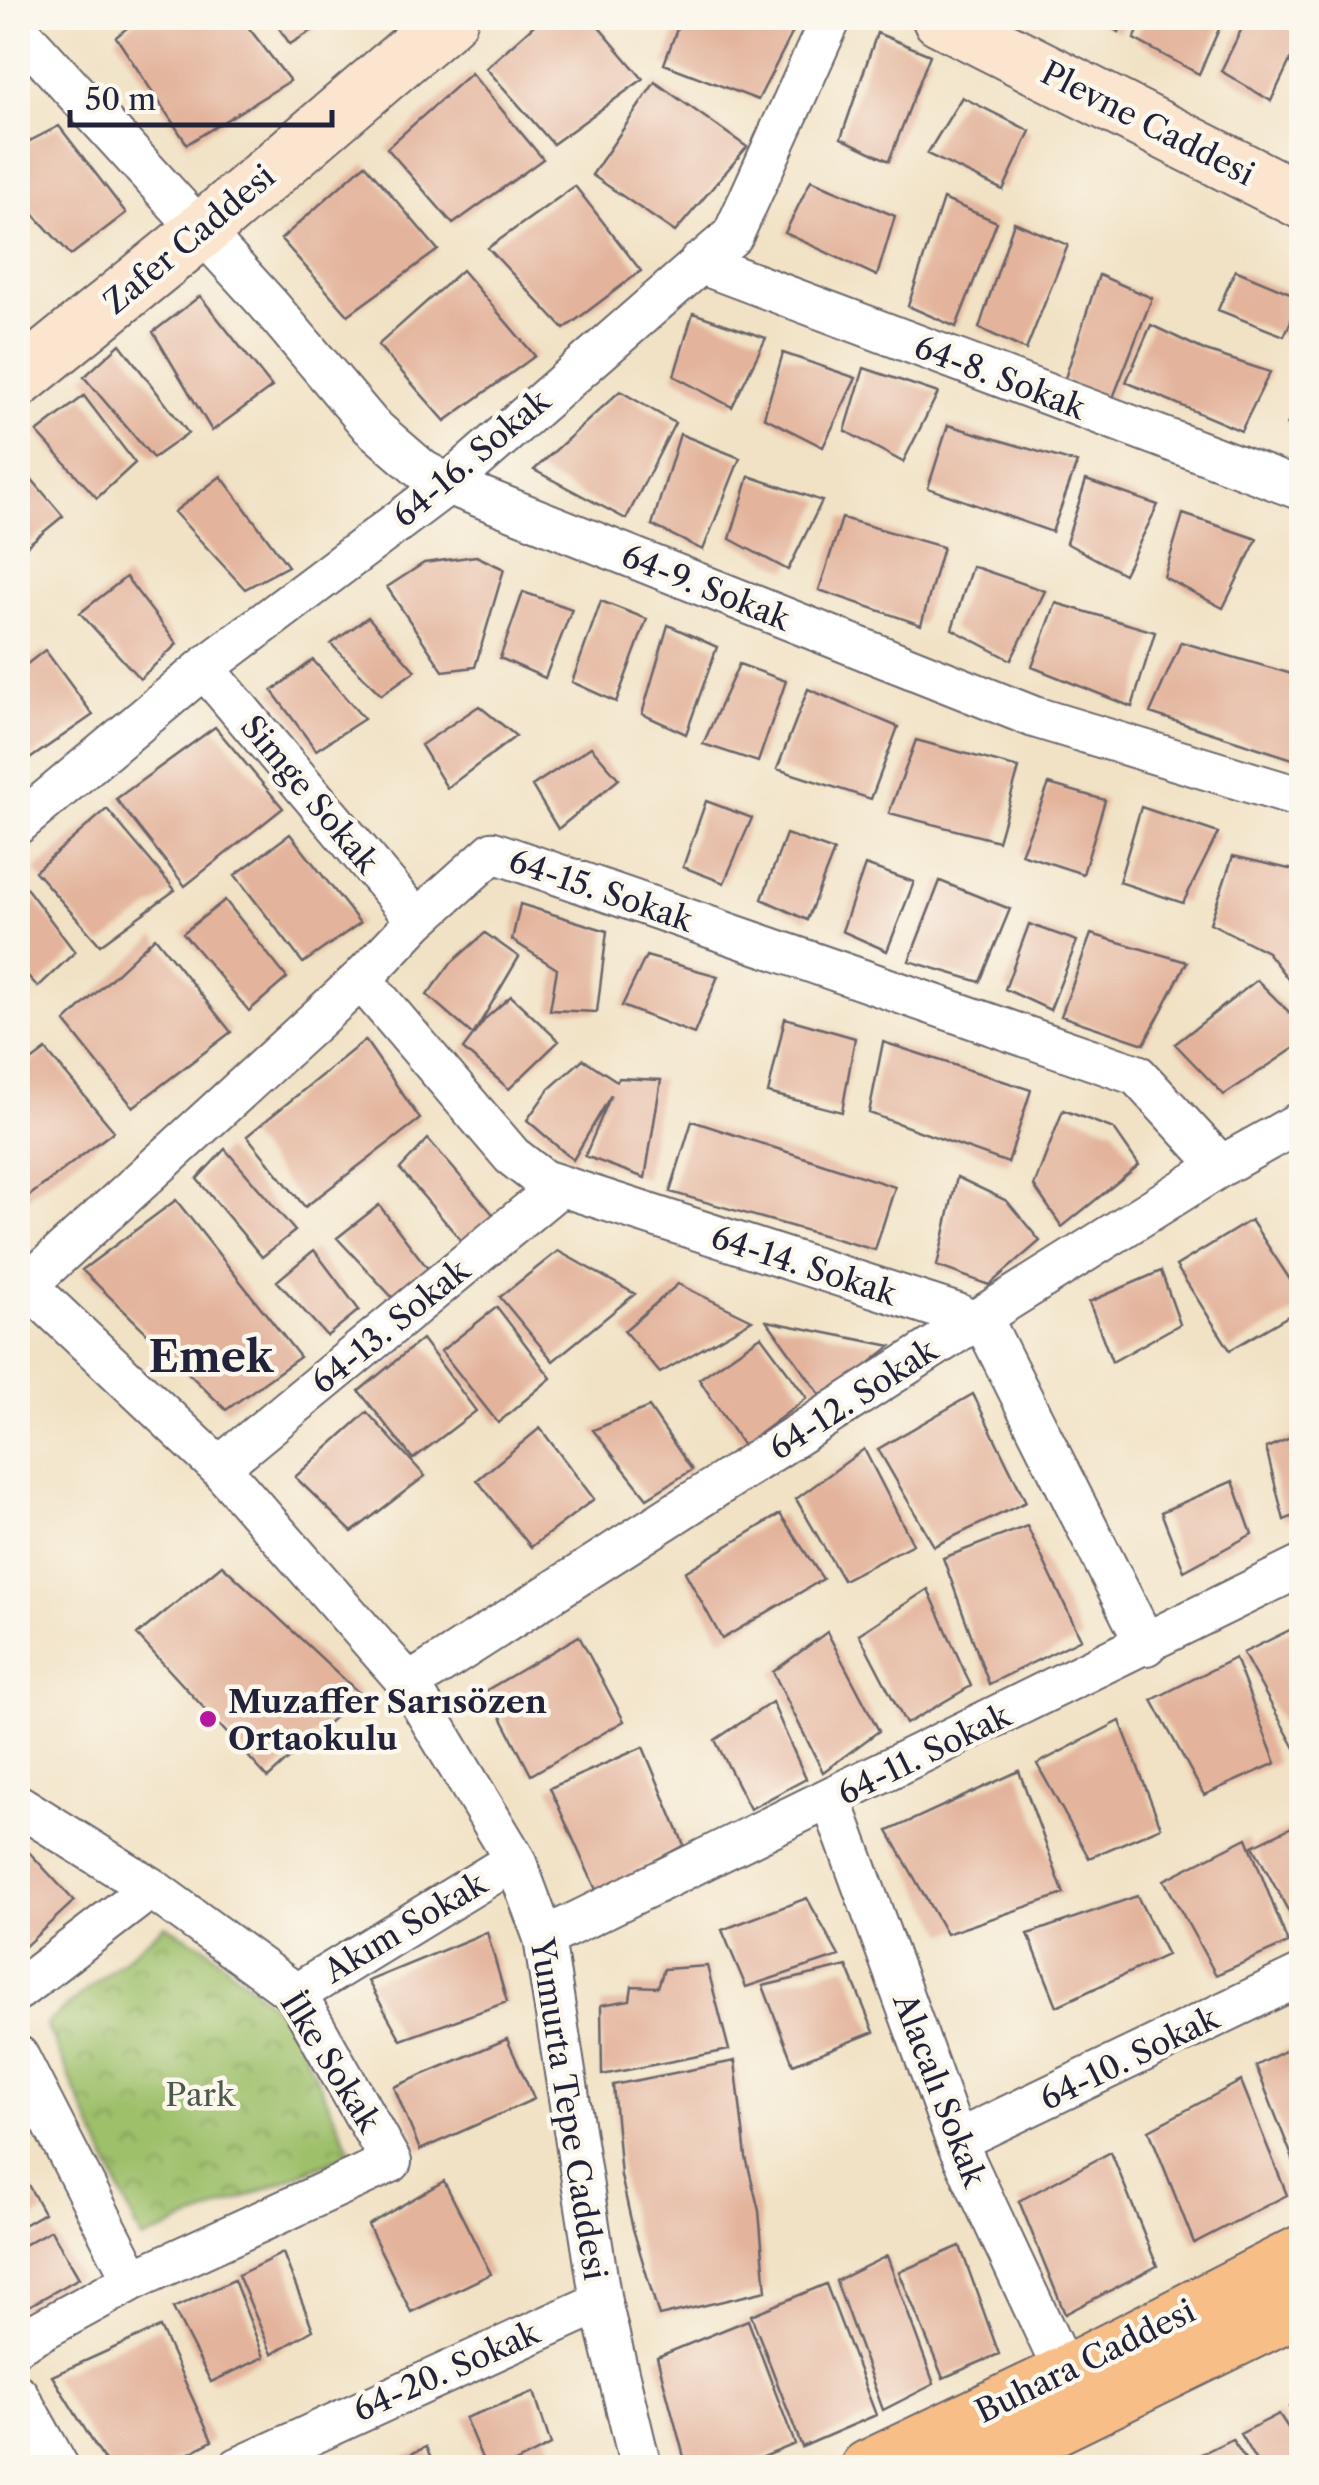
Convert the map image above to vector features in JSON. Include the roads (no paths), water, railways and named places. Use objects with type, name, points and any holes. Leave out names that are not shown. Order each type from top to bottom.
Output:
[{"type":"main road","name":"Buhara Caddesi","points":[[868,2468],[1065,2374],[1302,2253]]},
{"type":"main road","name":"Buhara Caddesi","points":[[971,2468],[1302,2306]]},
{"type":"street","name":"Zafer Caddesi","points":[[18,380],[200,232],[450,18]]},
{"type":"street","name":"64-16. Sokak","points":[[18,824],[204,668],[448,484],[733,235],[831,18]]},
{"type":"street","name":"Plevne Caddesi","points":[[940,18],[1302,201]]},
{"type":"street","name":"Plevne Caddesi","points":[[1022,18],[1302,164]]},
{"type":"street","name":"64-9. Sokak","points":[[18,30],[268,304],[371,426],[422,470],[448,484],[1034,718],[1302,798]]},
{"type":"street","name":"64-8. Sokak","points":[[699,263],[1302,490]]},
{"type":"street","name":"Simge Sokak","points":[[204,668],[417,920]]},
{"type":"street","name":"64-15. Sokak","points":[[20,1284],[360,979],[417,920],[493,852],[1136,1075],[1222,1166]]},
{"type":"street","name":"64-14. Sokak","points":[[360,979],[512,1156],[543,1180],[973,1322]]},
{"type":"street","name":"64-12. Sokak","points":[[409,1684],[973,1322],[1302,1120]]},
{"type":"street","name":"64-13. Sokak","points":[[219,1467],[560,1186]]},
{"type":"street","name":"Yumurta Tepe Caddesi","points":[[20,1284],[219,1467],[409,1684],[515,1860],[544,1938],[600,2302],[641,2468]]},
{"type":"street","points":[[973,1322],[989,1332],[1146,1645]]},
{"type":"street","name":"64-11. Sokak","points":[[544,1938],[1302,1566]]},
{"type":"street","name":"Alacalı Sokak","points":[[831,1799],[956,2141],[1065,2374]]},
{"type":"street","name":"İlke Sokak","points":[[18,1806],[151,1888],[296,1994],[391,2162],[133,2280],[18,2343]]},
{"type":"street","name":"Akım Sokak","points":[[296,1994],[515,1860]]},
{"type":"street","points":[[18,1990],[151,1888]]},
{"type":"street","name":"64-10. Sokak","points":[[956,2141],[1302,1975]]},
{"type":"street","points":[[18,2056],[133,2280]]},
{"type":"street","name":"64-20. Sokak","points":[[238,2468],[600,2302]]},
{"type":"street","points":[[18,2394],[59,2468]]},
{"type":"place","name":"Muzaffer Sarısözen Ortaokulu","points":[[208,1719]]},
{"type":"district","name":"Emek","points":[[211,1357]]},
{"type":"park label","name":"Park","points":[[200,2094]]}]
